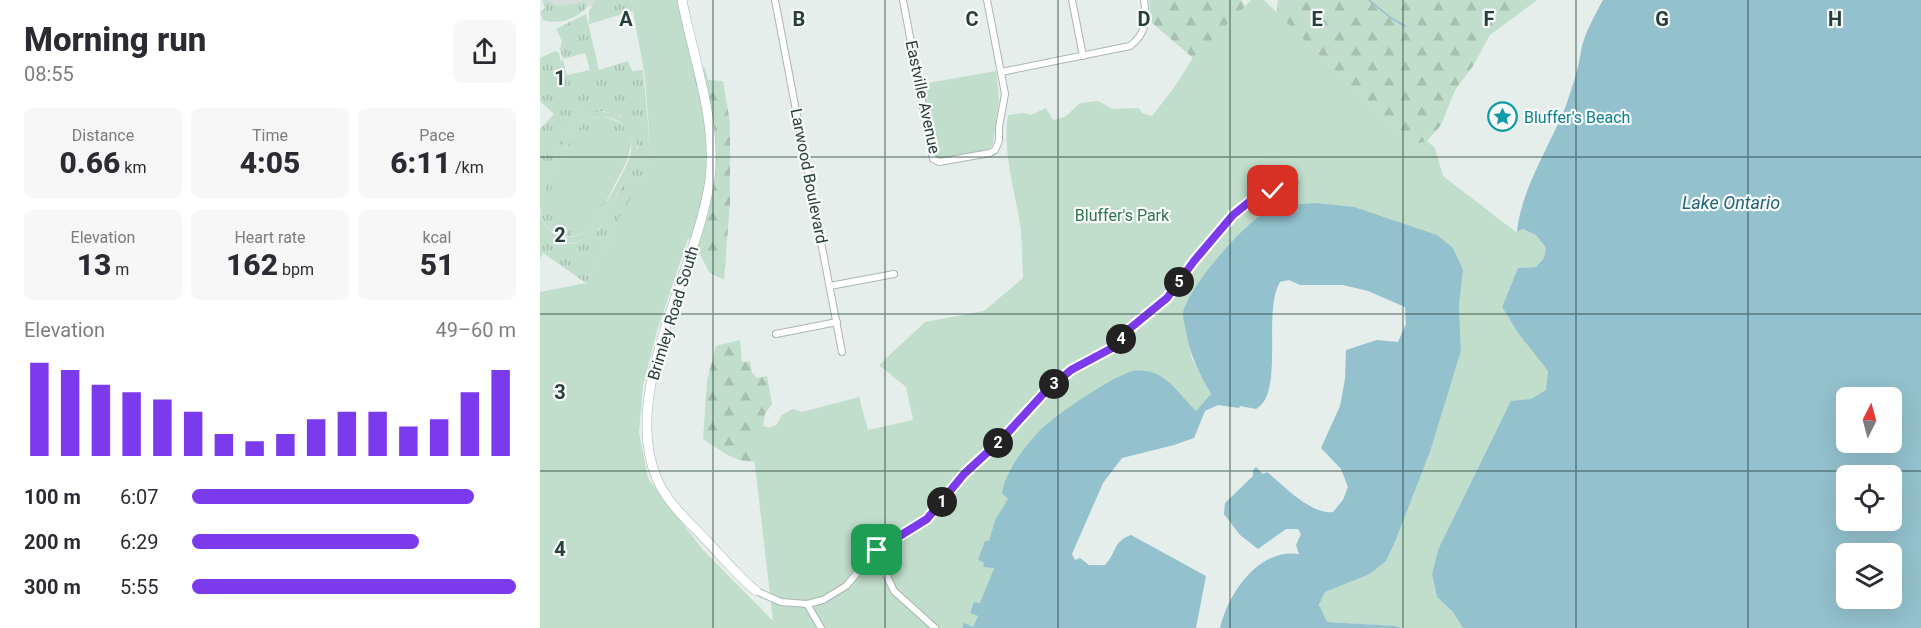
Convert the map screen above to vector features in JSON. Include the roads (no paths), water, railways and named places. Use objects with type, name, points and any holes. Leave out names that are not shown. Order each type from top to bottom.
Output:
[{"type":"street","name":"Brimley Road South","points":[[681,0],[707,116],[711,156],[710,177],[706,202],[691,256],[654,366],[648,403],[647,442],[652,466],[663,491],[687,520],[756,591]]},
{"type":"street","name":"Larwood Boulevard","points":[[775,0],[842,352]]},
{"type":"street","name":"Eastville Avenue","points":[[903,0],[935,160],[954,160],[990,153],[995,150],[999,141],[999,122],[1004,103],[1001,72],[987,0]]},
{"type":"street","points":[[1072,0],[1083,56]]},
{"type":"street","points":[[1001,72],[1123,48],[1137,40],[1146,24],[1144,0]]},
{"type":"street","points":[[756,591],[781,602],[807,604],[823,600],[846,586],[884,545],[927,519],[964,474],[1002,439],[1059,379],[1080,364],[1106,353],[1128,330],[1167,298],[1201,252],[1242,207],[1256,198],[1294,183]]},
{"type":"street","points":[[830,286],[894,274]]},
{"type":"street","points":[[776,334],[837,322]]},
{"type":"street","points":[[871,557],[883,568],[894,591],[935,628]]},
{"type":"street","points":[[807,604],[821,628]]},
{"type":"water","name":"Lake Ontario","points":[[1603,0],[1921,0],[1921,628],[1463,628],[1453,612],[1437,597],[1432,574],[1438,550],[1511,401],[1531,399],[1546,390],[1548,371],[1518,333],[1502,307],[1518,268],[1536,267],[1544,258],[1546,248],[1536,235],[1523,229],[1517,232],[1519,217],[1530,185],[1565,108],[1582,45]]},
{"type":"water","points":[[1315,203],[1354,207],[1437,235],[1453,248],[1463,270],[1459,305],[1461,351],[1430,452],[1395,542],[1386,561],[1370,574],[1325,592],[1319,605],[1327,622],[1401,628],[1220,628],[1230,601],[1247,576],[1270,558],[1284,554],[1299,554],[1296,545],[1301,534],[1298,529],[1286,529],[1258,549],[1240,535],[1224,514],[1225,503],[1253,476],[1253,470],[1256,467],[1263,474],[1267,472],[1307,504],[1325,512],[1333,512],[1343,500],[1348,487],[1341,469],[1321,448],[1340,406],[1345,379],[1346,350],[1377,340],[1398,342],[1406,324],[1405,307],[1368,291],[1343,285],[1300,285],[1289,280],[1280,282],[1275,295],[1272,370],[1265,400],[1256,409],[1218,405],[1205,411],[1194,438],[1122,458],[1103,483],[1072,554],[1075,560],[1080,558],[1089,565],[1105,565],[1121,540],[1131,535],[1206,576],[1196,628],[962,628],[964,623],[973,627],[978,616],[970,613],[974,602],[980,603],[994,568],[983,567],[984,563],[978,560],[985,541],[989,541],[995,520],[1008,499],[1002,493],[1008,475],[1032,439],[1075,403],[1133,371],[1151,372],[1158,375],[1176,389],[1196,411],[1211,394],[1195,364],[1184,320],[1183,313],[1195,287],[1233,240],[1270,209]]},
{"type":"waterway","points":[[1369,0],[1405,26]]},
{"type":"place","name":"Bluffer's Beach","points":[[1503,117]]},
{"type":"park label","name":"Bluffer's Park","points":[[1122,215]]}]
